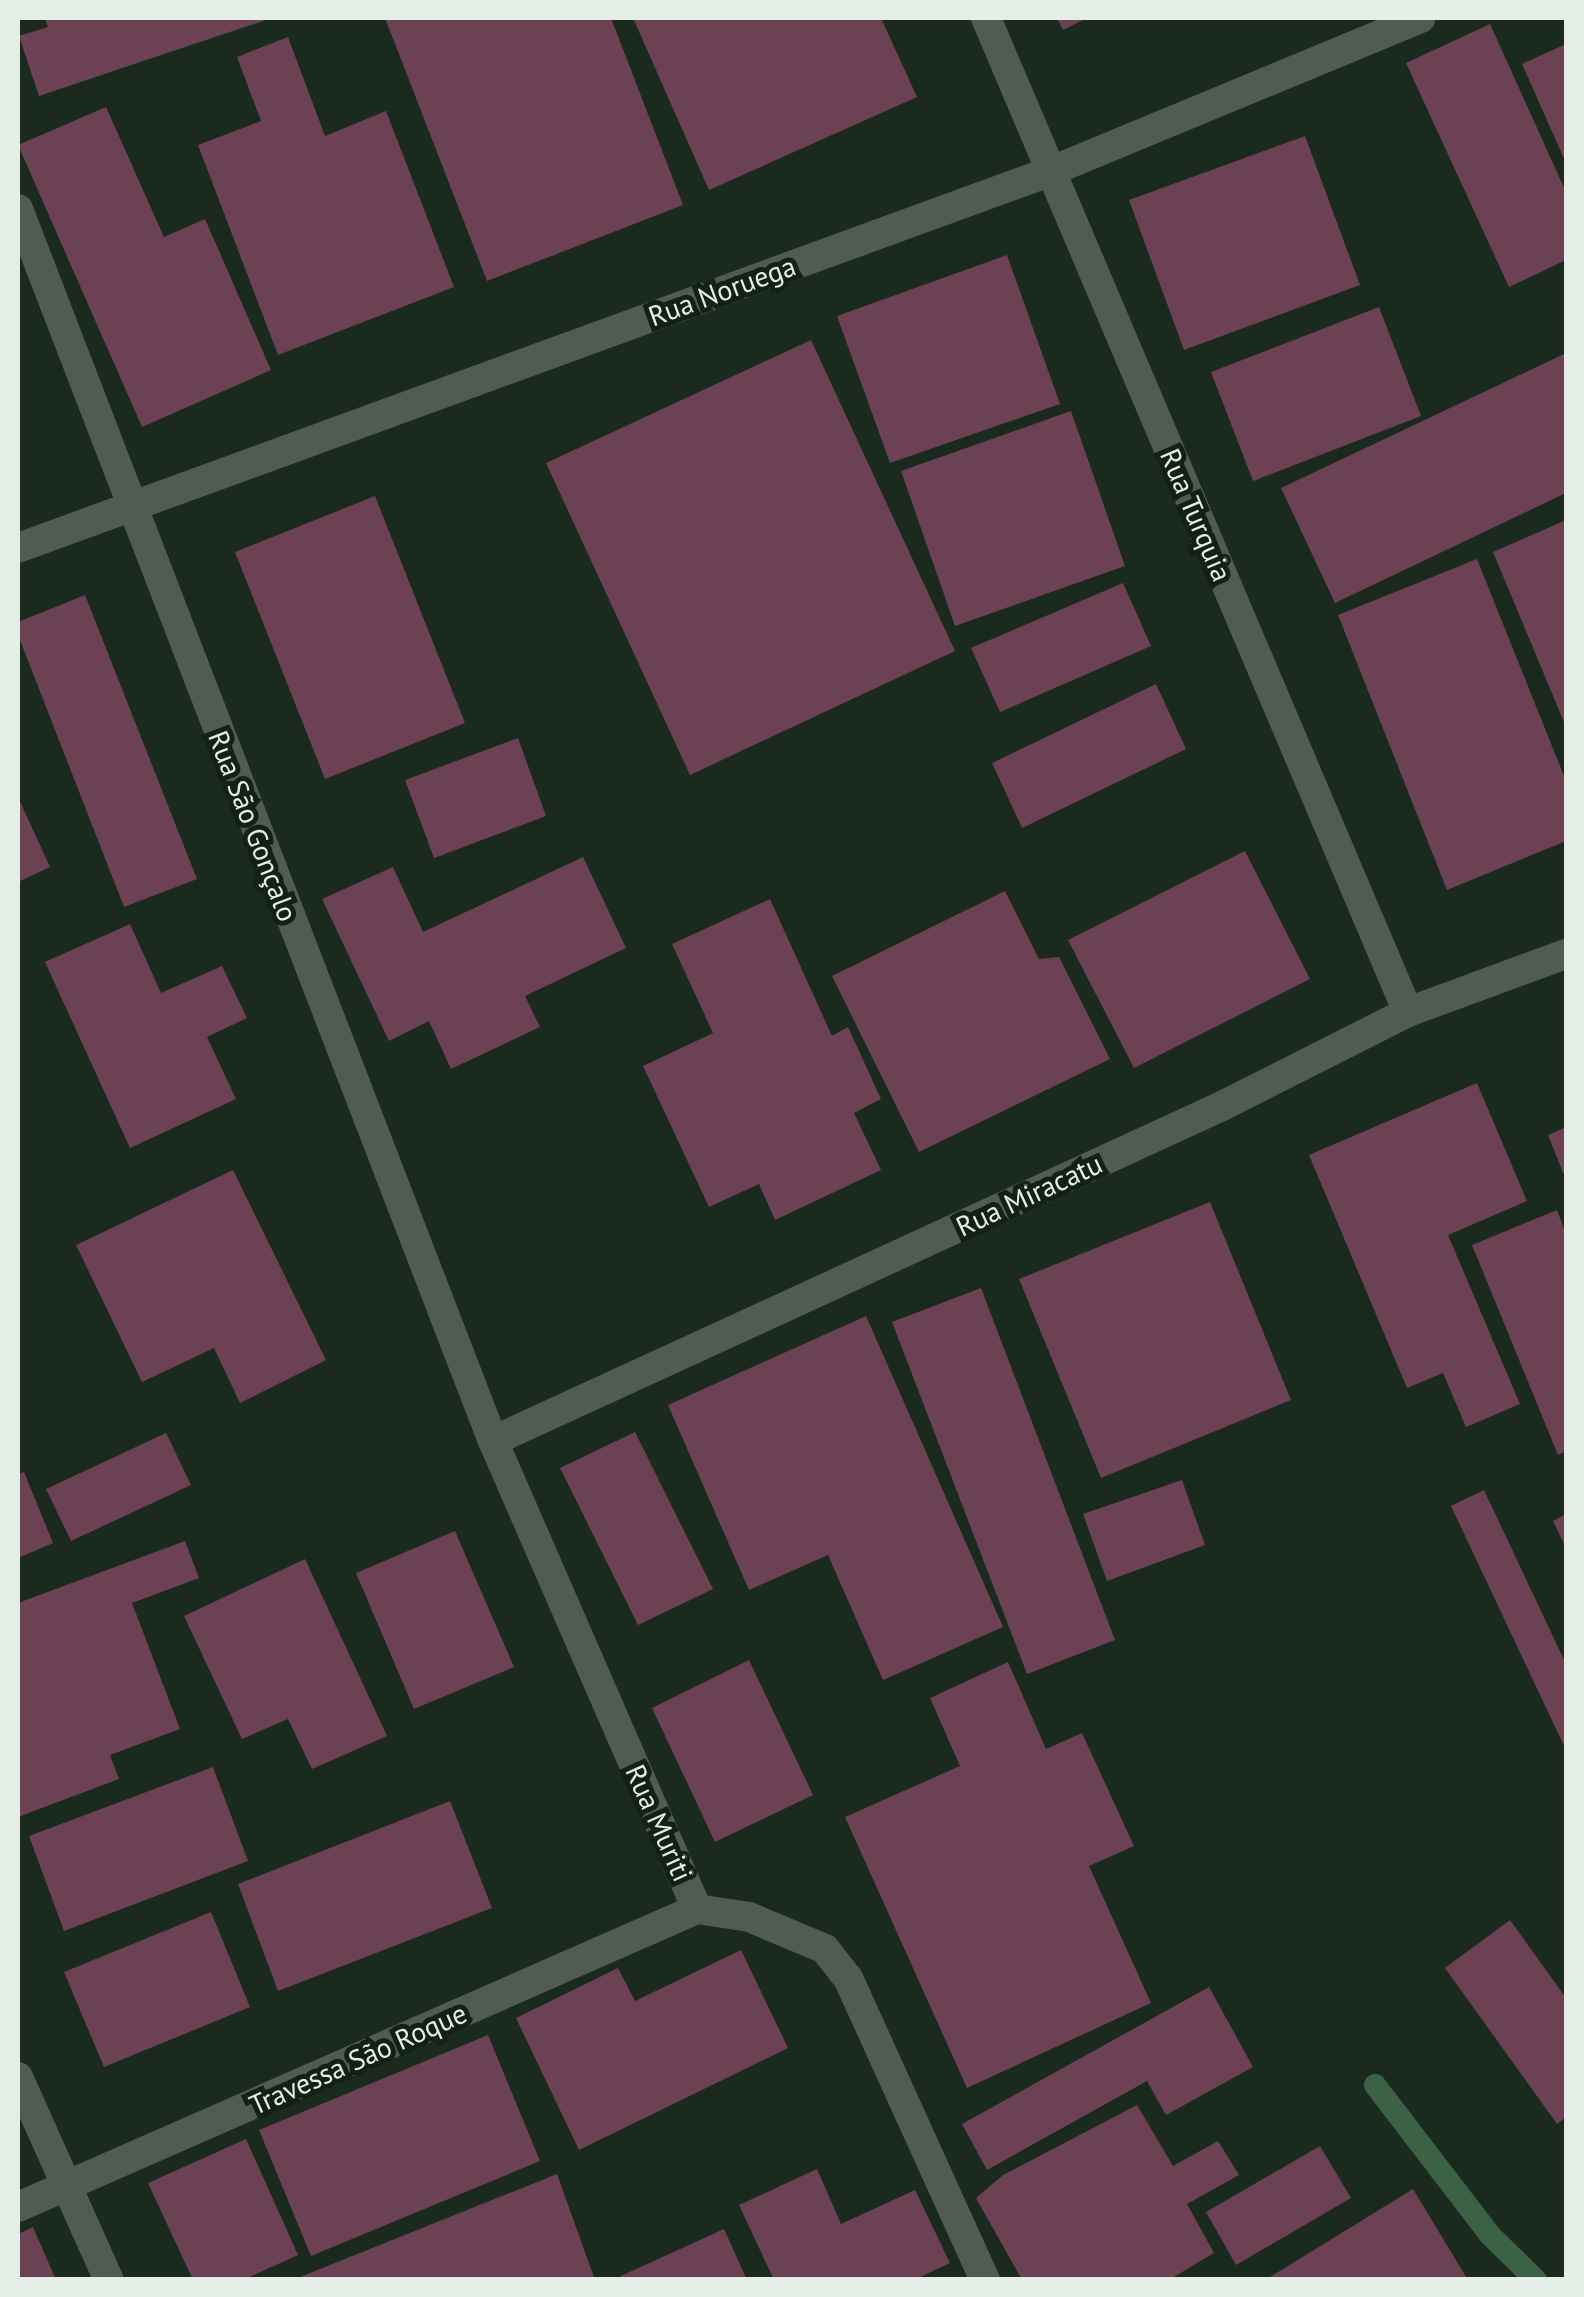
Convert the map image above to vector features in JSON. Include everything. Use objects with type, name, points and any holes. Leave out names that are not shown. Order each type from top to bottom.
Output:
[{"type":"street","name":"Rua Turquia","points":[[986,18],[1408,1012]]},
{"type":"street","name":"Rua Noruega","points":[[18,548],[1049,172],[1420,18]]},
{"type":"street","name":"Rua São Gonçalo","points":[[18,209],[130,509],[492,1441]]},
{"type":"street","name":"Rua Miracatu","points":[[492,1441],[1222,1106],[1408,1012],[1566,954]]},
{"type":"street","name":"Rua Muriti","points":[[492,1441],[697,1909],[788,1930],[825,1949],[848,1978],[985,2280]]},
{"type":"street","name":"Travessa São Roque","points":[[18,2207],[697,1909]]},
{"type":"street","points":[[18,2076],[109,2280]]},
{"type":"building","points":[[45,18],[272,18],[39,96],[19,36],[48,27]]},
{"type":"building","points":[[385,18],[611,18],[683,205],[487,281]]},
{"type":"building","points":[[633,18],[881,18],[917,97],[709,190]]},
{"type":"building","points":[[1057,18],[1087,18],[1063,30]]},
{"type":"building","points":[[1490,24],[1566,192],[1566,260],[1509,287],[1406,63]]},
{"type":"building","points":[[288,37],[325,136],[386,111],[454,287],[278,355],[198,145],[261,121],[237,57]]},
{"type":"building","points":[[1566,44],[1566,163],[1522,64]]},
{"type":"building","points":[[106,107],[164,237],[205,219],[271,370],[142,427],[18,145]]},
{"type":"building","points":[[1305,136],[1360,285],[1184,350],[1129,200]]},
{"type":"building","points":[[1007,255],[1060,404],[890,463],[837,316]]},
{"type":"building","points":[[1379,307],[1421,416],[1253,481],[1211,372]]},
{"type":"building","points":[[811,340],[955,651],[690,775],[546,463]]},
{"type":"building","points":[[1566,353],[1566,493],[1335,603],[1281,488]]},
{"type":"building","points":[[1071,411],[1125,566],[955,626],[901,471]]},
{"type":"building","points":[[375,496],[465,723],[325,779],[235,552]]},
{"type":"building","points":[[1566,520],[1566,727],[1493,552]]},
{"type":"building","points":[[1477,559],[1566,781],[1566,841],[1447,890],[1338,615]]},
{"type":"building","points":[[1123,583],[1151,646],[1000,712],[971,648]]},
{"type":"building","points":[[85,595],[197,879],[124,907],[18,635],[18,622]]},
{"type":"building","points":[[1156,684],[1186,749],[1022,828],[992,763]]},
{"type":"building","points":[[518,738],[546,816],[434,858],[405,780]]},
{"type":"building","points":[[18,797],[50,867],[18,882]]},
{"type":"building","points":[[1245,851],[1310,979],[1134,1068],[1068,940]]},
{"type":"building","points":[[583,857],[626,948],[525,996],[540,1027],[451,1069],[429,1021],[389,1041],[322,899],[393,867],[423,932]]},
{"type":"building","points":[[1005,891],[1039,959],[1059,957],[1110,1059],[919,1152],[832,976]]},
{"type":"building","points":[[770,899],[832,1036],[848,1027],[881,1099],[854,1113],[881,1170],[775,1220],[759,1184],[709,1207],[643,1066],[713,1033],[672,944]]},
{"type":"building","points":[[130,924],[161,993],[222,966],[247,1018],[207,1037],[236,1099],[130,1148],[45,962]]},
{"type":"building","points":[[1477,1083],[1527,1201],[1448,1235],[1520,1404],[1466,1427],[1443,1373],[1407,1388],[1309,1155]]},
{"type":"building","points":[[1566,1127],[1566,1180],[1548,1135]]},
{"type":"building","points":[[233,1170],[326,1360],[240,1403],[214,1348],[142,1382],[76,1245]]},
{"type":"building","points":[[1210,1202],[1291,1400],[1101,1478],[1019,1279]]},
{"type":"building","points":[[1557,1210],[1566,1234],[1566,1451],[1558,1455],[1472,1245]]},
{"type":"building","points":[[981,1288],[1115,1640],[1027,1674],[892,1322]]},
{"type":"building","points":[[866,1316],[1003,1627],[883,1680],[828,1555],[749,1590],[668,1405]]},
{"type":"building","points":[[635,1432],[713,1589],[638,1625],[560,1468]]},
{"type":"building","points":[[166,1433],[191,1485],[71,1541],[46,1489]]},
{"type":"building","points":[[24,1472],[53,1543],[18,1558],[18,1474]]},
{"type":"building","points":[[1182,1480],[1205,1545],[1107,1581],[1083,1514]]},
{"type":"building","points":[[1484,1490],[1566,1664],[1566,1750],[1451,1506]]},
{"type":"building","points":[[1566,1514],[1566,1548],[1553,1521]]},
{"type":"building","points":[[455,1531],[514,1667],[414,1709],[356,1573]]},
{"type":"building","points":[[185,1541],[199,1578],[132,1603],[180,1729],[110,1755],[119,1779],[18,1817],[18,1603]]},
{"type":"building","points":[[305,1559],[387,1736],[312,1769],[288,1719],[242,1739],[184,1616]]},
{"type":"building","points":[[749,1660],[813,1795],[715,1842],[652,1708]]},
{"type":"building","points":[[1008,1662],[1046,1749],[1082,1733],[1134,1846],[1089,1866],[1151,2003],[967,2088],[845,1817],[960,1766],[930,1698]]},
{"type":"building","points":[[213,1767],[248,1861],[64,1931],[29,1836]]},
{"type":"building","points":[[450,1801],[492,1908],[278,1991],[238,1884]]},
{"type":"building","points":[[211,1912],[250,2007],[104,2067],[64,1972]]},
{"type":"building","points":[[1510,1920],[1566,1998],[1566,2117],[1557,2124],[1445,1968]]},
{"type":"building","points":[[741,1950],[788,2048],[579,2150],[516,2018],[618,1968],[635,2001]]},
{"type":"building","points":[[1209,1987],[1253,2067],[1166,2115],[1147,2081],[987,2170],[962,2124]]},
{"type":"building","points":[[488,2035],[540,2161],[311,2256],[259,2130]]},
{"type":"building","points":[[1137,2105],[1173,2166],[1218,2141],[1239,2175],[1187,2204],[1214,2253],[1169,2280],[1022,2280],[976,2198],[1003,2175]]},
{"type":"building","points":[[246,2139],[298,2255],[243,2280],[193,2280],[148,2183]]},
{"type":"building","points":[[1320,2146],[1351,2198],[1236,2265],[1206,2212]]},
{"type":"building","points":[[817,2169],[841,2224],[915,2190],[950,2263],[914,2280],[774,2280],[739,2205]]},
{"type":"building","points":[[557,2174],[595,2280],[295,2280],[295,2279]]},
{"type":"building","points":[[1413,2189],[1468,2280],[1265,2280]]},
{"type":"building","points":[[33,2227],[56,2280],[18,2280],[18,2234]]},
{"type":"building","points":[[724,2229],[747,2280],[612,2280]]},
{"type":"waterway","points":[[1375,2085],[1490,2235],[1536,2280]]}]
